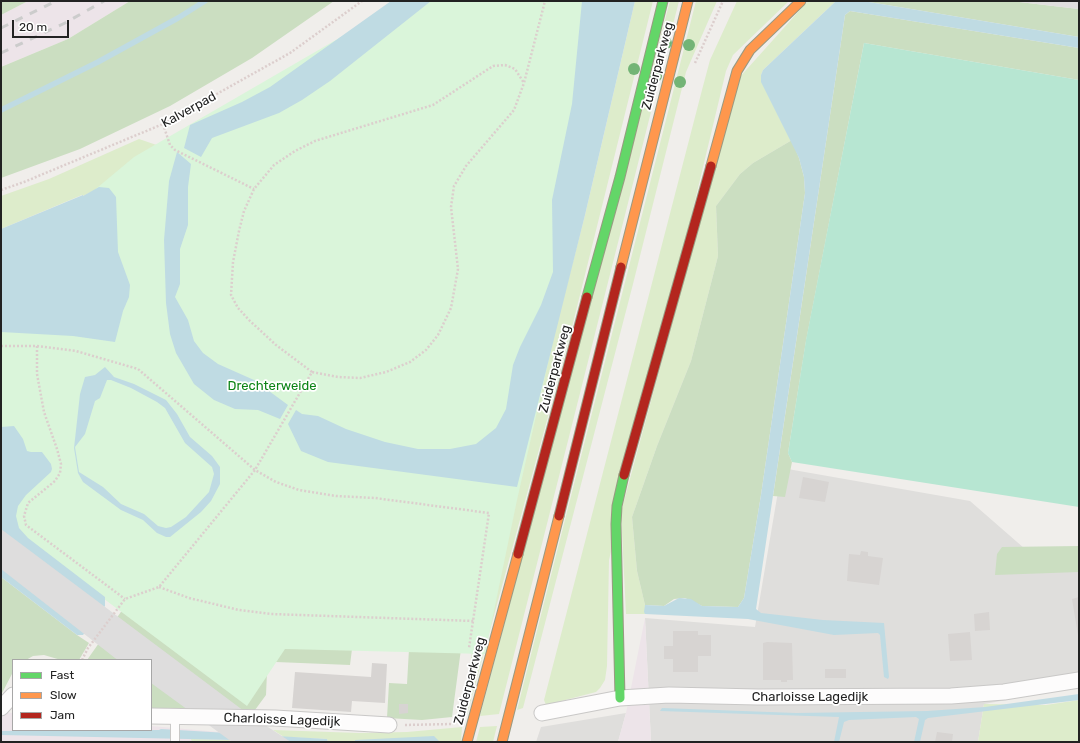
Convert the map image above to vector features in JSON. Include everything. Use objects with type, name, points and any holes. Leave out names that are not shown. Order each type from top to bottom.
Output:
[{"type":"main road","name":"Zuiderparkweg","points":[[467,742],[618,185],[663,1]]},
{"type":"main road","name":"Zuiderparkweg","points":[[502,742],[688,1]]},
{"type":"main road","points":[[620,698],[616,524],[617,506],[625,468],[690,243],[737,71],[750,50],[801,1]]},
{"type":"street","name":"Charloisse Lagedijk","points":[[542,713],[620,698],[669,694],[758,697],[951,696],[1004,692],[1079,680]]},
{"type":"street","points":[[1,708],[12,696]]},
{"type":"street","points":[[1,715],[12,715]]},
{"type":"street","name":"Charloisse Lagedijk","points":[[152,716],[175,722],[275,718],[389,725]]},
{"type":"lane","points":[[175,722],[175,741]]},
{"type":"path","name":"Kalverpad","points":[[1,190],[24,182],[163,124],[290,53],[362,1]]},
{"type":"path","points":[[524,83],[515,69],[505,65],[493,66],[433,105],[315,141],[294,151],[274,165],[254,189],[244,211],[233,262],[232,295],[238,308],[294,360],[312,372],[338,377],[360,378],[386,372],[410,362],[426,350],[438,335],[451,308],[458,269],[451,207],[454,186],[466,166],[514,110],[524,83],[545,1]]},
{"type":"path","points":[[163,124],[170,145],[175,150],[254,189]]},
{"type":"path","points":[[1,346],[37,346],[76,351],[138,369],[255,470],[276,482],[299,490],[336,496],[375,498],[489,513],[469,651]]},
{"type":"path","points":[[37,346],[37,374],[44,412],[58,449],[61,464],[60,473],[55,481],[28,503],[24,516],[26,525],[125,599]]},
{"type":"path","points":[[82,659],[88,648],[125,599],[159,587],[255,470],[312,372]]},
{"type":"path","points":[[159,587],[189,598],[252,612],[474,621]]},
{"type":"shaded area","points":[[28,1],[130,1],[68,39],[1,67],[1,15]]},
{"type":"shaded area","points":[[1011,1],[1079,1],[1079,9]]},
{"type":"shaded area","points":[[782,468],[970,501],[1040,562],[1079,556],[1079,687],[984,704],[978,742],[651,742],[645,618],[755,627]]},
{"type":"shaded area","points":[[645,618],[651,742],[618,742],[626,713]]},
{"type":"shaded area","points":[[1,712],[12,713],[12,731],[152,731],[152,726],[219,732],[232,742],[1,742]]},
{"type":"shaded area","points":[[626,713],[618,742],[536,742],[541,727]]},
{"type":"green space","points":[[1,1],[28,1],[1,15]]},
{"type":"green space","points":[[130,1],[334,1],[252,58],[170,106],[80,149],[1,178],[1,67],[68,39]]},
{"type":"green space","name":"Drechterweide","points":[[403,1],[630,1],[517,500],[485,654],[285,649],[247,706],[8,527],[1,530],[1,268],[134,157]]},
{"type":"green space","points":[[635,1],[653,1],[569,339],[467,715],[462,715],[494,511],[553,339],[585,215]]},
{"type":"green space","points":[[670,1],[679,1],[499,714],[480,716]]},
{"type":"green space","points":[[696,1],[717,1],[686,72],[633,284],[523,708],[517,710]]},
{"type":"green space","points":[[737,1],[789,1],[733,55],[726,71],[609,560],[607,666],[605,680],[596,692],[546,705],[544,700],[710,60]]},
{"type":"green space","points":[[808,1],[836,1],[763,70],[761,75],[779,117],[792,140],[753,163],[740,174],[716,206],[718,256],[691,361],[657,446],[632,517],[637,571],[645,605],[645,614],[626,614],[621,512],[738,79]]},
{"type":"green space","points":[[863,1],[1011,1],[1079,9],[1079,37]]},
{"type":"green space","points":[[850,11],[1079,48],[1079,80],[864,43],[806,341],[788,453],[792,462],[785,497],[773,496],[845,15]]},
{"type":"green space","points":[[864,43],[1079,80],[1079,507],[792,462],[788,453],[806,340]]},
{"type":"green space","points":[[139,139],[177,152],[83,196],[82,195],[1,229],[1,196],[49,179]]},
{"type":"green space","points":[[792,140],[804,177],[805,193],[761,495],[744,598],[738,607],[702,606],[685,598],[674,599],[664,606],[645,605],[637,571],[632,517],[657,446],[691,361],[718,256],[716,206],[740,174],[753,163]]},
{"type":"green space","points":[[1079,546],[1079,572],[995,575],[997,554],[1002,547]]},
{"type":"green space","points":[[1,577],[89,643],[80,659],[58,659],[44,655],[33,656],[28,659],[12,659],[12,674],[1,695]]},
{"type":"green space","points":[[123,609],[461,649],[452,717],[422,720],[387,718],[389,683],[407,684],[409,649],[352,649],[350,665],[276,662],[268,650],[266,695],[255,710],[152,708],[152,659],[88,659]]},
{"type":"green space","points":[[1079,700],[1079,742],[978,742],[984,704],[1046,705]]},
{"type":"green space","points":[[497,726],[493,742],[476,742],[480,727]]},
{"type":"green space","points":[[462,727],[461,742],[355,740],[355,742],[328,742],[327,739],[284,737],[273,730],[359,733],[407,732]]},
{"type":"green space","points":[[191,739],[229,740],[232,742],[192,742]]},
{"type":"water","points":[[391,1],[431,1],[330,81],[302,100],[279,113],[212,138],[201,157],[184,148],[190,125],[242,102],[270,87]]},
{"type":"water","points":[[582,1],[635,1],[585,215],[517,487],[328,462],[301,451],[288,424],[296,410],[302,414],[318,416],[346,429],[385,442],[418,449],[450,449],[476,444],[496,428],[506,409],[513,365],[520,347],[541,305],[553,272],[552,200],[572,104]]},
{"type":"water","points":[[836,1],[863,1],[1079,37],[1079,48],[850,11],[845,15],[756,609],[761,613],[823,620],[884,623],[888,679],[884,677],[880,635],[878,633],[834,635],[748,619],[645,614],[644,612],[645,605],[664,606],[679,598],[691,599],[702,606],[738,607],[744,598],[761,495],[805,193],[804,177],[799,158],[761,82],[761,75],[763,70]]},
{"type":"water","points":[[177,152],[191,164],[188,187],[188,225],[180,249],[180,284],[175,297],[188,320],[194,341],[203,353],[218,364],[254,380],[288,405],[280,419],[258,410],[235,409],[214,400],[194,384],[176,353],[170,334],[166,303],[164,240],[169,181]]},
{"type":"water","points":[[99,187],[109,188],[116,197],[118,252],[130,285],[129,297],[123,311],[115,342],[73,336],[1,332],[1,229],[83,196]]},
{"type":"water","points":[[105,367],[114,377],[134,384],[166,400],[177,414],[190,437],[212,456],[220,467],[220,484],[211,501],[201,512],[170,537],[157,533],[143,520],[121,510],[83,482],[78,473],[74,448],[80,394],[85,377],[95,375]],"holes":[[[107,380],[111,380],[131,388],[165,408],[185,443],[212,467],[214,474],[209,492],[186,517],[171,527],[166,528],[158,526],[144,514],[121,504],[103,487],[79,472],[75,447],[85,434],[95,401],[100,398]]]},
{"type":"water","points":[[14,426],[23,439],[27,451],[42,452],[51,464],[52,469],[51,472],[26,495],[18,506],[16,516],[19,528],[28,538],[105,597],[105,606],[83,635],[77,635],[1,577],[1,427]]},
{"type":"water","points":[[1079,694],[1079,700],[928,718],[925,720],[920,742],[914,742],[919,719],[916,717],[849,720],[844,722],[839,742],[834,742],[839,717],[660,711],[662,708],[796,713],[927,711],[985,707]]},
{"type":"water","points":[[159,730],[327,739],[328,742],[1,735],[1,731]]},
{"type":"water","points":[[434,736],[440,742],[355,742],[355,740]]},
{"type":"pier","points":[[1,529],[248,714],[291,742],[232,742],[152,684],[152,659],[116,659],[1,569]]},
{"type":"building","points":[[803,477],[829,482],[825,502],[799,498]]},
{"type":"building","points":[[861,551],[868,552],[868,556],[883,558],[879,585],[847,581],[849,554],[860,555]]},
{"type":"building","points":[[1079,597],[1079,635],[1078,635],[1072,599]]},
{"type":"building","points":[[989,612],[990,630],[975,631],[974,614]]},
{"type":"building","points":[[673,631],[698,631],[698,635],[711,635],[711,656],[698,656],[698,672],[673,672],[673,659],[664,659],[664,646],[673,646]]},
{"type":"building","points":[[970,632],[972,660],[950,661],[948,634]]},
{"type":"building","points":[[763,643],[792,643],[793,680],[781,682],[781,680],[763,680]]},
{"type":"building","points":[[372,663],[387,664],[385,703],[352,701],[351,712],[292,708],[295,672],[371,677]]},
{"type":"building","points":[[825,669],[846,669],[846,678],[825,678]]},
{"type":"building","points":[[399,704],[408,704],[408,713],[399,714]]},
{"type":"building","points":[[937,732],[953,734],[952,742],[935,742]]},
{"type":"waterway","points":[[1,110],[98,62],[178,18],[205,1]]},
{"type":"railway","points":[[1,28],[56,1]]},
{"type":"railway","points":[[1,53],[65,23],[104,1]]},
{"type":"traffic: fast","points":[[587,297],[620,177],[663,1]]},
{"type":"traffic: fast","points":[[620,698],[616,524],[617,506],[624,475]]},
{"type":"traffic: slow","points":[[621,267],[688,1]]},
{"type":"traffic: slow","points":[[711,166],[737,71],[750,50],[801,1]]},
{"type":"traffic: slow","points":[[502,742],[559,516]]},
{"type":"traffic: slow","points":[[467,742],[518,554]]},
{"type":"traffic: jam","points":[[624,475],[711,166]]},
{"type":"traffic: jam","points":[[559,516],[621,267]]},
{"type":"traffic: jam","points":[[518,554],[587,297]]}]
